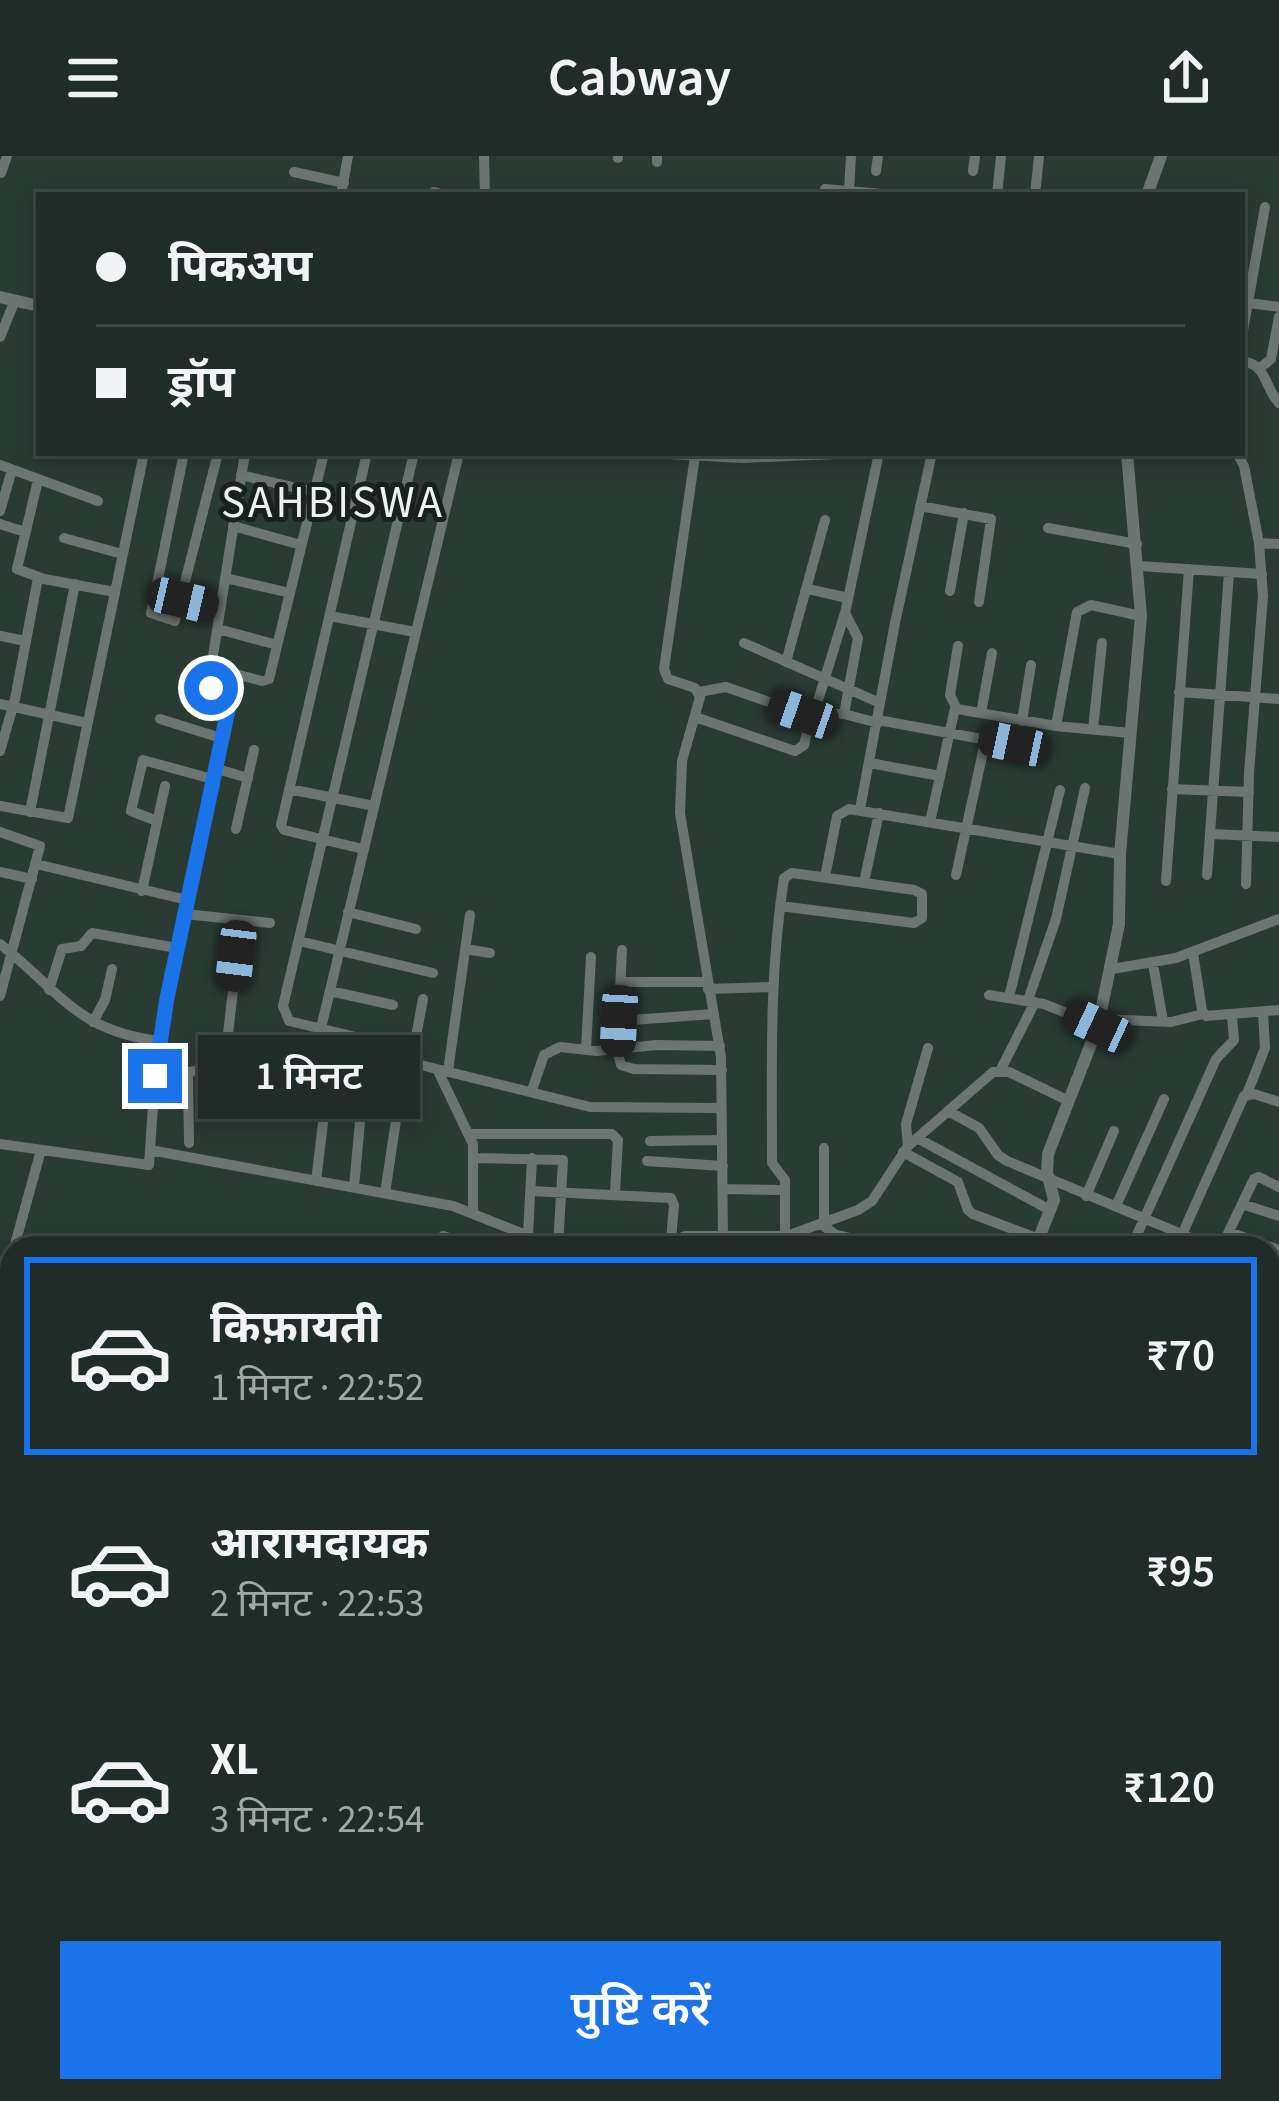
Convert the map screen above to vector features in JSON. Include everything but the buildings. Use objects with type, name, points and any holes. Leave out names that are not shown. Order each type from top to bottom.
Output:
[{"type":"street","points":[[1,172],[7,156]]},
{"type":"street","points":[[294,172],[342,189],[348,156]]},
{"type":"street","points":[[484,156],[485,192]]},
{"type":"street","points":[[849,191],[851,156]]},
{"type":"street","points":[[876,171],[878,156]]},
{"type":"street","points":[[973,172],[975,156]]},
{"type":"street","points":[[997,192],[1001,156]]},
{"type":"street","points":[[1035,192],[1039,156]]},
{"type":"street","points":[[1148,192],[1161,156]]},
{"type":"street","points":[[825,189],[860,192]]},
{"type":"street","points":[[1245,322],[1265,207]]},
{"type":"street","points":[[1245,255],[1256,256]]},
{"type":"street","points":[[0,297],[36,305]]},
{"type":"street","points":[[0,337],[15,301]]},
{"type":"street","points":[[1249,303],[1279,307]]},
{"type":"street","points":[[1260,368],[1269,362],[1279,317]]},
{"type":"street","points":[[1245,363],[1260,368],[1279,404]]},
{"type":"street","points":[[0,806],[68,818],[143,456]]},
{"type":"street","points":[[183,456],[152,616],[177,621],[217,456]]},
{"type":"street","points":[[0,1144],[143,1167],[150,1157],[160,1041],[228,704],[225,695],[209,684],[244,456]]},
{"type":"street","points":[[212,668],[265,682],[323,456]]},
{"type":"street","points":[[363,849],[281,828],[366,456]]},
{"type":"street","points":[[352,1036],[289,1021],[283,1012],[413,456]]},
{"type":"street","points":[[321,1028],[458,456]]},
{"type":"street","points":[[694,456],[664,669],[668,679],[699,692],[726,687],[803,714],[844,714],[1042,750]]},
{"type":"street","points":[[694,717],[795,752],[804,745],[848,598],[878,456]]},
{"type":"street","points":[[860,809],[931,456]]},
{"type":"street","points":[[1041,1236],[1054,1190],[1048,1154],[1099,1022],[1118,924],[1141,616],[1126,456]]},
{"type":"street","points":[[1239,456],[1262,574],[1246,884]]},
{"type":"street","points":[[0,511],[6,468],[98,501]]},
{"type":"street","points":[[241,476],[314,492]]},
{"type":"street","points":[[38,479],[16,568],[38,578],[115,592]]},
{"type":"street","points":[[920,506],[988,517],[993,522],[979,602]]},
{"type":"street","points":[[950,591],[964,513]]},
{"type":"street","points":[[786,662],[825,520]]},
{"type":"street","points":[[0,524],[25,532]]},
{"type":"street","points":[[233,526],[302,545]]},
{"type":"street","points":[[1048,528],[1137,544]]},
{"type":"street","points":[[64,538],[122,554]]},
{"type":"street","points":[[1259,543],[1279,544]]},
{"type":"street","points":[[1139,566],[1262,574]]},
{"type":"street","points":[[1166,881],[1189,569]]},
{"type":"street","points":[[1208,875],[1229,572]]},
{"type":"street","points":[[159,574],[187,582]]},
{"type":"street","points":[[0,751],[6,705],[26,641],[38,578]]},
{"type":"street","points":[[225,578],[290,593]]},
{"type":"street","points":[[30,812],[76,584]]},
{"type":"street","points":[[808,589],[848,598]]},
{"type":"street","points":[[183,600],[221,608]]},
{"type":"street","points":[[1056,726],[1077,612],[1090,605],[1141,616]]},
{"type":"street","points":[[844,613],[858,638],[844,714]]},
{"type":"street","points":[[330,616],[415,632]]},
{"type":"street","points":[[1262,619],[1279,620]]},
{"type":"street","points":[[218,629],[277,645]]},
{"type":"street","points":[[0,636],[26,641]]},
{"type":"street","points":[[1093,729],[1102,643]]},
{"type":"street","points":[[744,644],[880,703]]},
{"type":"street","points":[[930,822],[955,708],[950,695],[958,646]]},
{"type":"street","points":[[981,713],[992,653]]},
{"type":"street","points":[[1022,721],[1031,665]]},
{"type":"street","points":[[699,692],[682,761],[680,813],[720,1046],[723,1236]]},
{"type":"street","points":[[1179,692],[1279,699]]},
{"type":"street","points":[[6,705],[87,723]]},
{"type":"street","points":[[955,708],[1130,733]]},
{"type":"street","points":[[160,719],[221,738]]},
{"type":"street","points":[[956,875],[986,738]]},
{"type":"street","points":[[236,830],[254,750]]},
{"type":"street","points":[[157,820],[130,811],[143,760],[248,778]]},
{"type":"street","points":[[870,763],[940,776]]},
{"type":"street","points":[[142,890],[165,786]]},
{"type":"street","points":[[804,1236],[826,1229],[872,1201],[909,1145],[985,1077],[1001,1070],[1031,1001],[1050,939],[1084,788]]},
{"type":"street","points":[[289,789],[374,806]]},
{"type":"street","points":[[1172,789],[1249,792]]},
{"type":"street","points":[[1010,998],[1060,790]]},
{"type":"street","points":[[825,878],[837,816],[844,810],[1120,854]]},
{"type":"street","points":[[864,882],[879,813]]},
{"type":"street","points":[[0,832],[39,843],[32,879],[5,948],[0,996]]},
{"type":"street","points":[[1211,834],[1279,837]]},
{"type":"street","points":[[36,864],[142,890],[186,907],[270,923]]},
{"type":"street","points":[[0,872],[32,879]]},
{"type":"street","points":[[780,906],[914,923],[920,921],[924,902],[919,892],[787,874],[780,906],[771,987],[772,1163],[784,1175],[786,1236]]},
{"type":"street","points":[[348,912],[416,928]]},
{"type":"street","points":[[470,915],[443,1071],[470,1134],[472,1211]]},
{"type":"street","points":[[1112,969],[1193,953],[1279,919]]},
{"type":"street","points":[[224,1070],[241,920]]},
{"type":"street","points":[[49,990],[62,949],[81,946],[92,933],[177,948]]},
{"type":"street","points":[[299,941],[433,973]]},
{"type":"street","points":[[5,948],[72,1011],[118,1033],[160,1041]]},
{"type":"street","points":[[464,950],[490,953]]},
{"type":"street","points":[[622,950],[617,1051],[621,1065],[722,1070]]},
{"type":"street","points":[[1193,953],[1203,1014]]},
{"type":"street","points":[[586,1049],[591,957]]},
{"type":"street","points":[[1154,964],[1162,1022]]},
{"type":"street","points":[[93,1022],[105,1000],[112,969]]},
{"type":"street","points":[[621,982],[771,987]]},
{"type":"street","points":[[330,991],[393,1005]]},
{"type":"street","points":[[989,995],[1031,1001],[1099,1022],[1184,1021],[1203,1014],[1279,1010]]},
{"type":"street","points":[[385,1192],[423,999]]},
{"type":"street","points":[[1183,1234],[1265,1048],[1263,1012]]},
{"type":"street","points":[[619,1021],[713,1014]]},
{"type":"street","points":[[1136,1236],[1216,1059],[1234,1040],[1232,1016]]},
{"type":"street","points":[[532,1090],[544,1055],[551,1049],[720,1046]]},
{"type":"street","points":[[928,1048],[906,1124],[909,1145],[958,1182],[968,1210],[1019,1236]]},
{"type":"street","points":[[316,1181],[331,1057]]},
{"type":"street","points":[[155,1076],[366,1057],[408,1062],[590,1107],[722,1108]]},
{"type":"street","points":[[354,1187],[366,1057]]},
{"type":"street","points":[[1001,1070],[1069,1101]]},
{"type":"street","points":[[188,1074],[189,1143]]},
{"type":"street","points":[[1247,1094],[1279,1102]]},
{"type":"street","points":[[1115,1206],[1164,1100]]},
{"type":"street","points":[[948,1111],[979,1128],[998,1155],[1050,1182],[1188,1236]]},
{"type":"street","points":[[1086,1196],[1114,1131]]},
{"type":"street","points":[[470,1134],[612,1134],[618,1140],[615,1192]]},
{"type":"street","points":[[650,1141],[722,1140]]},
{"type":"street","points":[[909,1145],[1050,1210]]},
{"type":"street","points":[[824,1148],[826,1236]]},
{"type":"street","points":[[17,1236],[40,1150]]},
{"type":"street","points":[[150,1157],[385,1192],[472,1211],[529,1235],[532,1158]]},
{"type":"street","points":[[474,1158],[563,1160],[559,1236]]},
{"type":"street","points":[[647,1161],[723,1166]]},
{"type":"street","points":[[1226,1236],[1256,1177],[1279,1187]]},
{"type":"street","points":[[723,1189],[785,1190]]},
{"type":"street","points":[[531,1191],[671,1198],[668,1236]]},
{"type":"street","points":[[1242,1204],[1279,1216]]},
{"type":"street","points":[[826,1229],[851,1236]]},
{"type":"street","points":[[1229,1232],[1240,1236]]},
{"type":"district","name":"SAHBISWA","points":[[333,503]]},
{"type":"route","points":[[155,1076],[228,710],[225,695],[211,688]]}]
